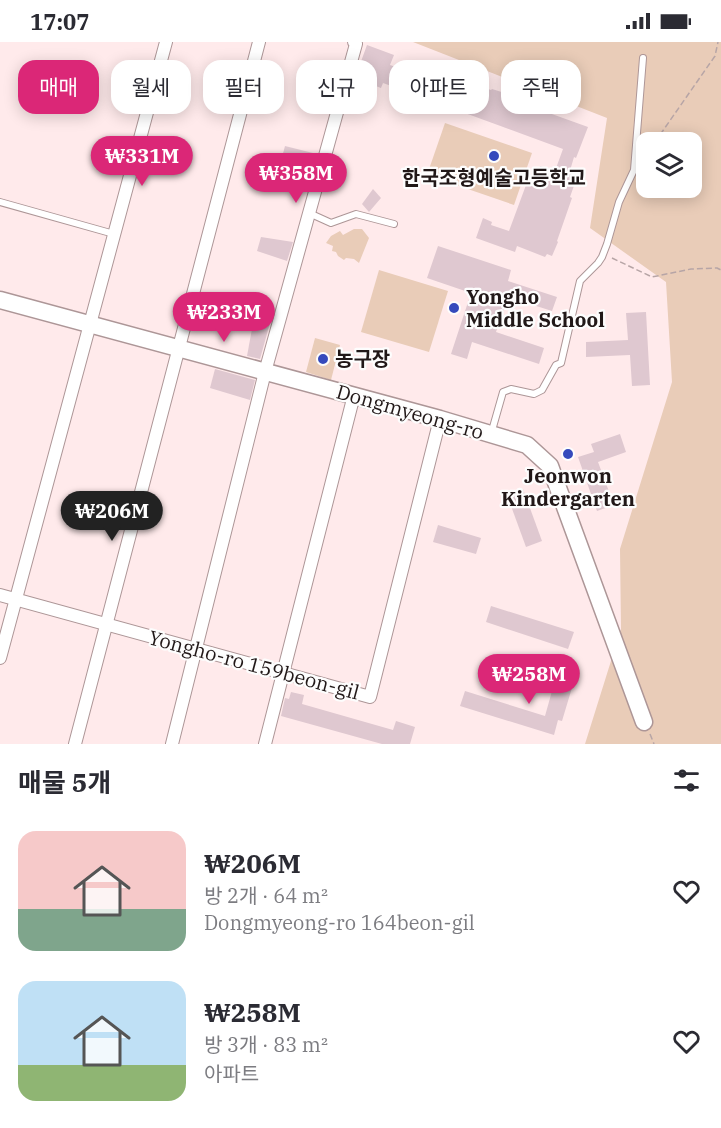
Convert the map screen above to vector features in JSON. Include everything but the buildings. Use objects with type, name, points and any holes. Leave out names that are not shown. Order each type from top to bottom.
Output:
[{"type":"street","points":[[0,657],[166,42]]},
{"type":"street","points":[[75,744],[259,42]]},
{"type":"street","points":[[172,744],[265,372],[356,44],[354,42]]},
{"type":"street","name":"Dongmyeong-ro","points":[[0,300],[354,395],[527,445],[550,466],[644,723]]},
{"type":"street","points":[[265,744],[354,395]]},
{"type":"street","name":"Yongho-ro 159beon-gil","points":[[0,595],[370,697],[440,419]]},
{"type":"lane","points":[[491,434],[503,392],[511,389],[534,394],[542,390],[556,365],[561,363],[580,281],[598,264],[604,252],[619,202],[634,170],[643,58]]},
{"type":"lane","points":[[0,202],[114,234]]},
{"type":"lane","points":[[309,213],[331,223],[356,214],[394,224]]},
{"type":"path","points":[[662,132],[715,56],[718,42]]},
{"type":"path","points":[[604,252],[652,277],[691,268],[721,270]]},
{"type":"shaded area","points":[[413,42],[721,42],[721,744],[585,744],[621,629],[620,549],[672,382],[666,282],[590,228],[607,118],[581,108],[581,60],[501,60],[501,76],[489,72],[489,60],[459,60]]},
{"type":"shaded area","points":[[445,123],[532,153],[514,205],[427,175]]},
{"type":"shaded area","points":[[354,229],[362,229],[369,238],[359,263],[354,259],[344,260],[332,251],[333,246],[326,243],[331,236],[340,231],[343,235]]},
{"type":"shaded area","points":[[379,270],[448,291],[429,352],[361,332]]},
{"type":"shaded area","name":"농구장","points":[[315,338],[340,345],[331,380],[306,372]]},
{"type":"place","name":"한국조형예술고등학교","points":[[494,156]]},
{"type":"place","name":"Yongho Middle School","points":[[454,308]]},
{"type":"place","name":"농구장","points":[[323,359]]},
{"type":"place","name":"Jeonwon Kindergarten","points":[[568,454]]}]
